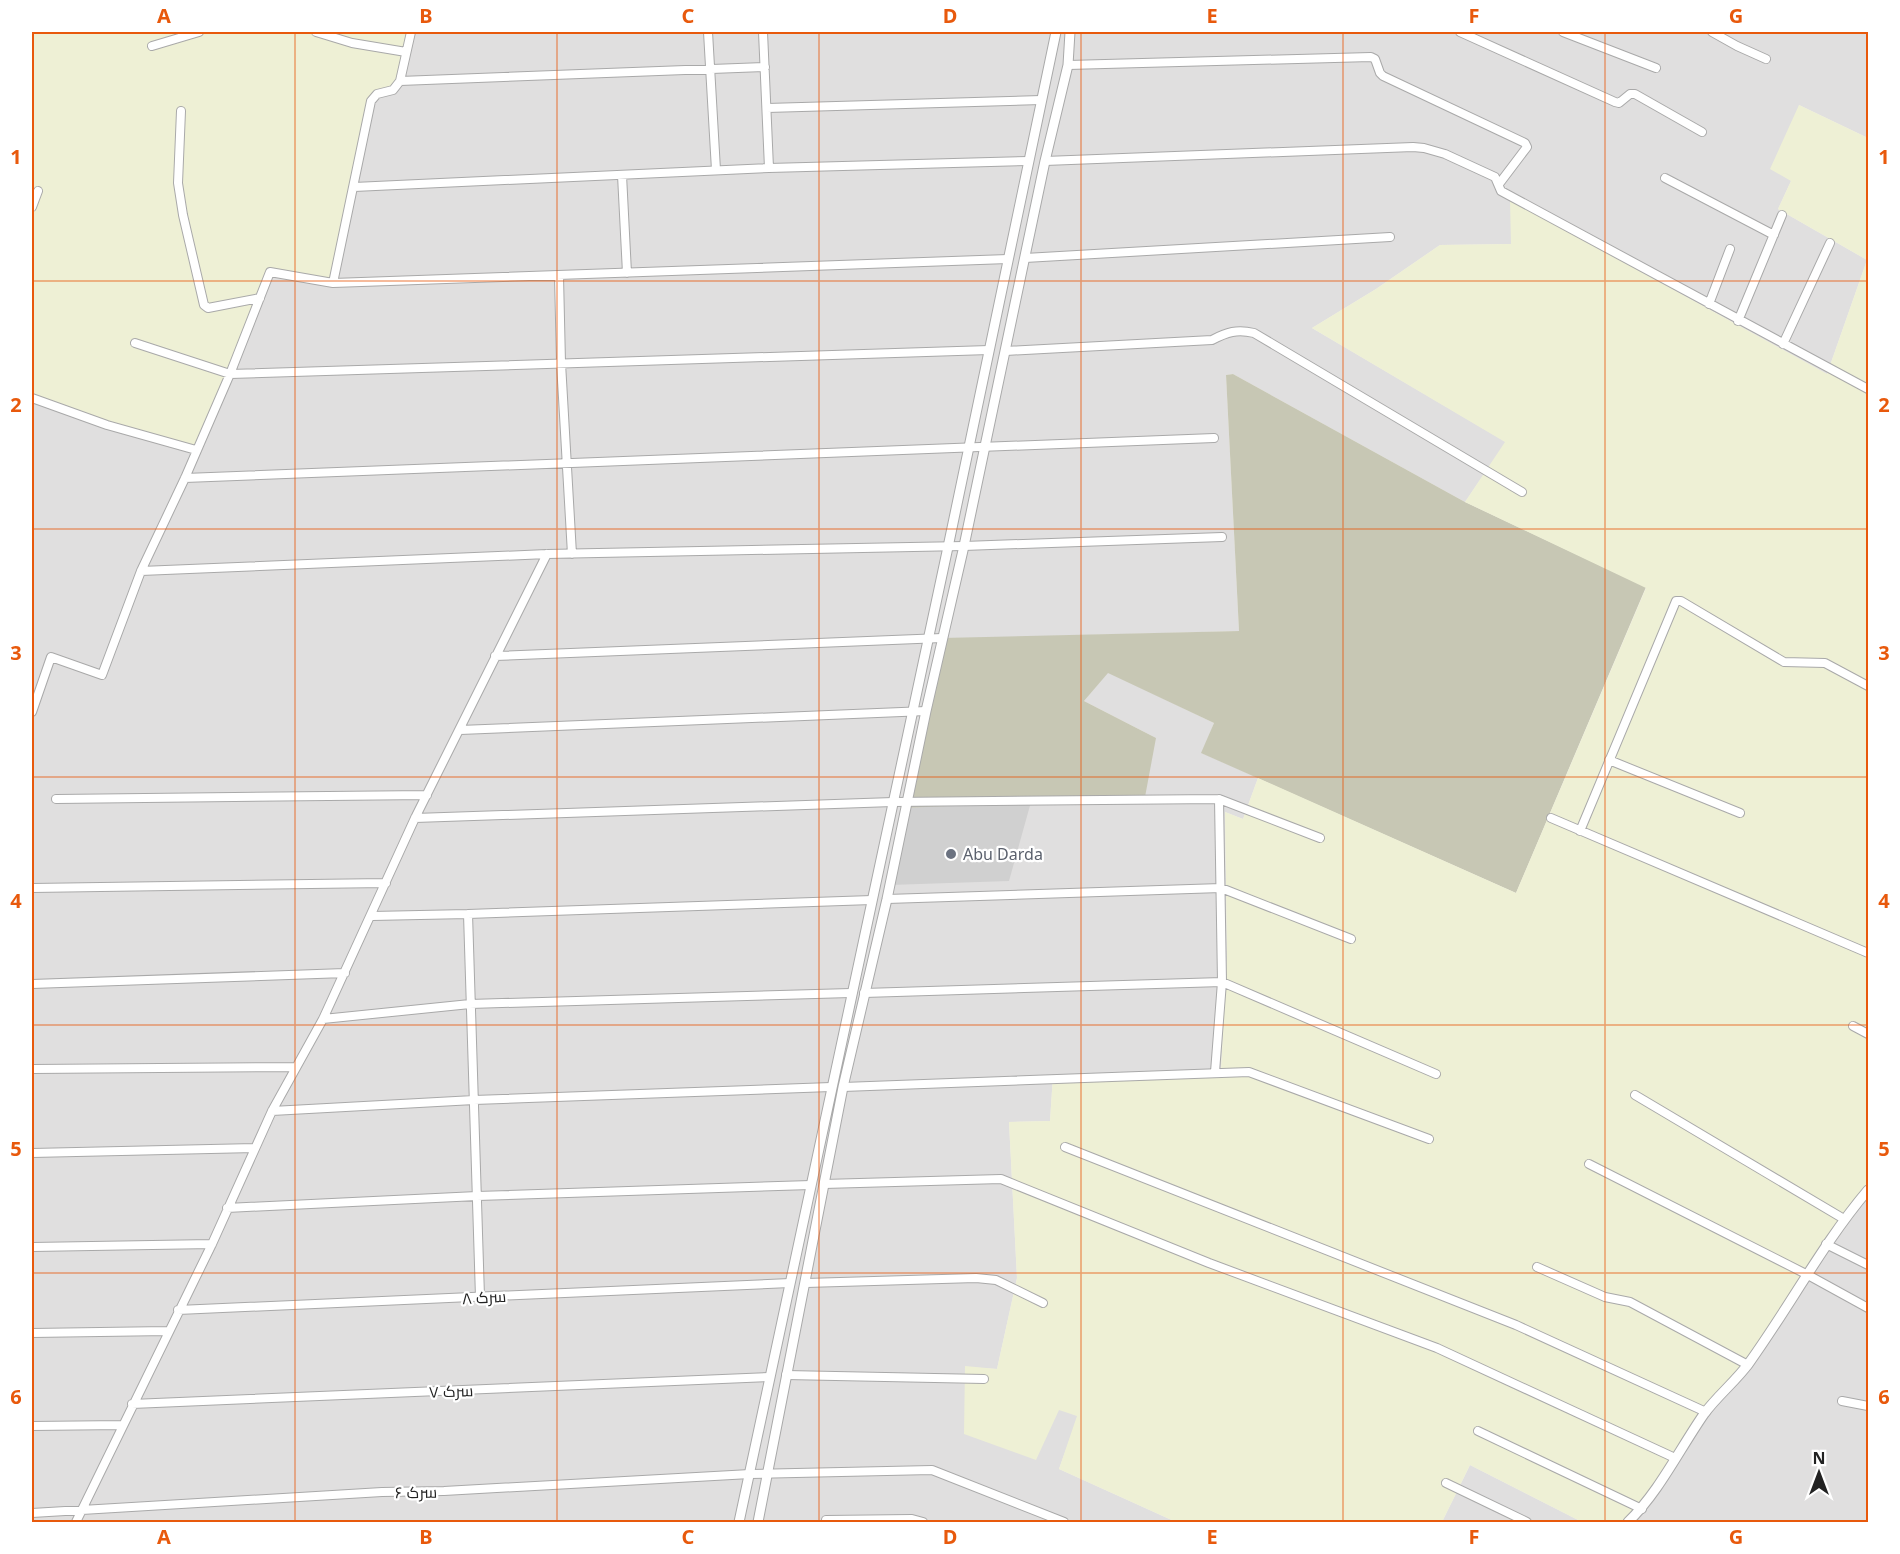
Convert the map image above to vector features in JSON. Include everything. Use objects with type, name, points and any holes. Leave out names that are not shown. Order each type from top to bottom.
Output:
[{"type":"street","points":[[152,46],[199,32]]},
{"type":"street","points":[[316,32],[352,43],[406,52]]},
{"type":"street","points":[[333,283],[371,101],[377,94],[393,90],[400,81],[411,32]]},
{"type":"street","points":[[708,32],[716,171]]},
{"type":"street","points":[[763,32],[769,168]]},
{"type":"street","points":[[739,1522],[1056,32]]},
{"type":"street","points":[[758,1522],[843,1087],[887,899],[1045,161],[1068,65],[1070,32]]},
{"type":"street","points":[[1460,32],[1615,102],[1619,103],[1630,94],[1635,94],[1702,132]]},
{"type":"street","points":[[1563,32],[1656,68]]},
{"type":"street","points":[[1712,32],[1766,59]]},
{"type":"street","points":[[1068,65],[1371,57],[1375,59],[1383,76],[1525,143],[1527,147],[1499,184]]},
{"type":"street","points":[[400,81],[765,67]]},
{"type":"street","points":[[767,108],[1041,100]]},
{"type":"street","points":[[181,111],[178,183],[183,216],[204,305],[208,308],[260,298]]},
{"type":"street","points":[[1045,161],[1413,147],[1432,149],[1495,177],[1501,191],[1738,321],[1869,389]]},
{"type":"street","points":[[354,187],[769,168],[1029,161]]},
{"type":"street","points":[[622,175],[627,273]]},
{"type":"street","points":[[1665,178],[1774,235]]},
{"type":"street","points":[[32,207],[38,191]]},
{"type":"street","points":[[1738,321],[1782,214]]},
{"type":"street","points":[[1025,258],[1390,237]]},
{"type":"street","points":[[1783,344],[1830,243]]},
{"type":"street","points":[[1709,304],[1730,249]]},
{"type":"street","points":[[32,712],[51,657],[102,675],[141,571],[230,374],[272,270],[333,283],[1008,259]]},
{"type":"street","points":[[559,276],[561,363],[572,554]]},
{"type":"street","points":[[1006,351],[1212,340],[1227,332],[1242,330],[1254,333],[1522,492]]},
{"type":"street","points":[[135,343],[230,374],[989,350]]},
{"type":"street","points":[[32,398],[107,425],[196,450]]},
{"type":"street","points":[[184,478],[1214,438]]},
{"type":"street","points":[[141,571],[572,554],[948,547],[1221,537]]},
{"type":"street","points":[[75,1522],[212,1244],[272,1111],[323,1018],[416,819],[547,555]]},
{"type":"street","points":[[1580,831],[1676,601],[1681,601],[1784,662],[1825,663],[1869,686]]},
{"type":"street","points":[[495,656],[942,638]]},
{"type":"street","points":[[460,730],[926,711]]},
{"type":"street","points":[[1609,760],[1740,813]]},
{"type":"street","points":[[57,799],[428,795]]},
{"type":"street","points":[[1215,1072],[1222,982],[1219,799]]},
{"type":"street","points":[[416,819],[893,802],[1219,799],[1320,838]]},
{"type":"street","points":[[1551,818],[1869,953]]},
{"type":"street","points":[[32,888],[387,883]]},
{"type":"street","points":[[887,899],[1221,888],[1351,939]]},
{"type":"street","points":[[372,916],[872,900]]},
{"type":"street","points":[[468,914],[480,1297]]},
{"type":"street","points":[[32,984],[345,973]]},
{"type":"street","points":[[864,993],[1222,982],[1436,1074]]},
{"type":"street","points":[[323,1018],[470,1004],[851,993]]},
{"type":"street","points":[[1853,1026],[1869,1034]]},
{"type":"street","points":[[32,1069],[296,1067]]},
{"type":"street","points":[[843,1087],[1249,1072],[1429,1140]]},
{"type":"street","points":[[272,1111],[474,1100],[831,1087]]},
{"type":"street","points":[[1635,1095],[1844,1219]]},
{"type":"street","points":[[1065,1147],[1516,1325],[1706,1412]]},
{"type":"street","points":[[32,1153],[255,1148]]},
{"type":"street","points":[[1589,1164],[1869,1308]]},
{"type":"street","points":[[824,1184],[1001,1179],[1209,1263],[1437,1348],[1675,1458]]},
{"type":"street","points":[[227,1208],[477,1196],[810,1185]]},
{"type":"street","points":[[1628,1522],[1642,1509],[1706,1412],[1748,1365],[1826,1244],[1869,1190]]},
{"type":"street","points":[[32,1247],[212,1244]]},
{"type":"street","points":[[1826,1244],[1869,1265]]},
{"type":"street","points":[[1537,1267],[1605,1297],[1630,1302],[1748,1365]]},
{"type":"street","points":[[806,1283],[976,1278],[996,1280],[1043,1303]]},
{"type":"street","name":"سرک ۸","points":[[178,1310],[790,1283]]},
{"type":"street","points":[[32,1333],[168,1331]]},
{"type":"street","points":[[786,1375],[984,1379]]},
{"type":"street","name":"سرک ۷","points":[[132,1404],[770,1377]]},
{"type":"street","points":[[1842,1401],[1869,1406]]},
{"type":"street","points":[[32,1426],[123,1425]]},
{"type":"street","points":[[1479,1431],[1642,1509]]},
{"type":"street","name":"سرک ۶","points":[[32,1513],[750,1474],[932,1470],[1064,1522]]},
{"type":"street","points":[[1446,1483],[1527,1522]]},
{"type":"street","points":[[826,1520],[912,1519],[923,1522]]},
{"type":"shaded area","points":[[32,32],[411,32],[400,81],[371,101],[333,283],[273,271],[196,450],[32,398]]},
{"type":"shaded area","points":[[411,32],[1868,32],[1868,138],[1799,105],[1791,181],[1778,209],[1867,260],[1827,374],[1511,201],[1512,244],[1440,245],[1376,289],[1312,328],[1506,442],[1465,502],[1233,374],[1226,375],[1239,631],[942,639],[1156,738],[1084,701],[1108,672],[1214,723],[1202,753],[1258,778],[1243,819],[1225,812],[1227,958],[1221,1070],[1053,1076],[1050,1121],[1009,1122],[1017,1278],[997,1369],[965,1367],[1078,1416],[1059,1469],[1176,1522],[32,1522],[32,398],[270,272]]},
{"type":"shaded area","points":[[1799,105],[1868,138],[1868,1190],[1748,1365],[1706,1412],[1628,1522],[1582,1522],[1470,1465],[1442,1522],[1176,1522],[1059,1469],[1077,1416],[1059,1410],[1036,1460],[964,1434],[965,1366],[997,1369],[1017,1278],[1009,1122],[1050,1121],[1053,1075],[1221,1070],[1227,958],[1225,812],[1243,819],[1258,778],[1516,893],[1646,588],[1465,502],[1505,442],[1312,328],[1376,289],[1440,245],[1511,244],[1510,200],[1827,374],[1867,260],[1778,209],[1791,181],[1770,169]]},
{"type":"shaded area","points":[[1233,374],[1465,502],[1646,587],[1516,893],[1201,753],[1214,723],[1108,673],[1084,701],[1156,738],[1145,797],[905,808],[942,638],[1239,631],[1226,375]]},
{"type":"shaded area","points":[[1031,802],[1009,881],[890,885],[905,808]]},
{"type":"shaded area","points":[[1868,1190],[1868,1522],[1628,1522]]},
{"type":"shaded area","points":[[1470,1465],[1582,1522],[1442,1522]]},
{"type":"place","name":"Abu Darda","points":[[951,854]]}]
